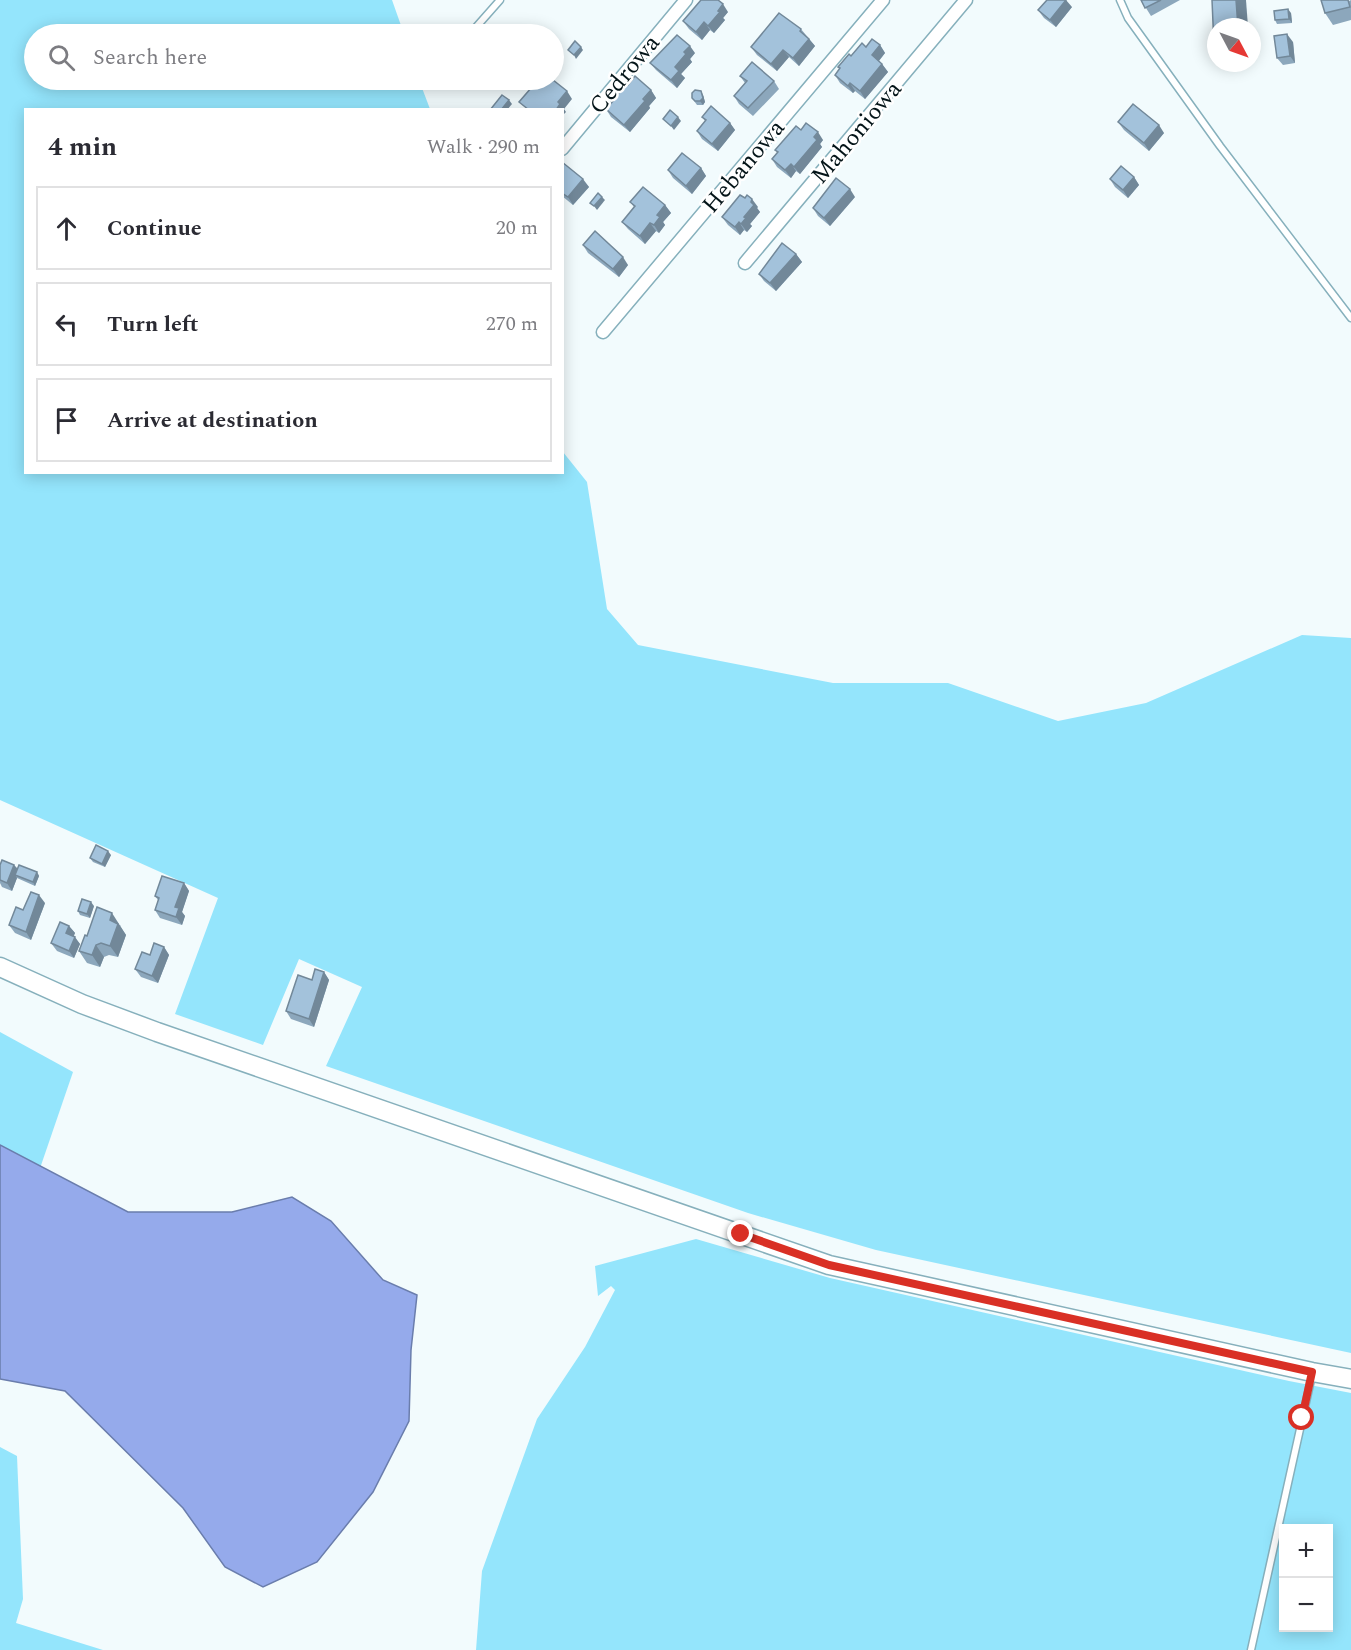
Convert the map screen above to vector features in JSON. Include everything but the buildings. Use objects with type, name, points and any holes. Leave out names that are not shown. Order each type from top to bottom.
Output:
[{"type":"main road","points":[[0,967],[82,1004],[157,1032],[829,1265],[1351,1379]]},
{"type":"street","name":"Cedrowa","points":[[564,147],[686,0]]},
{"type":"street","name":"Hebanowa","points":[[603,332],[883,0]]},
{"type":"street","name":"Mahoniowa","points":[[745,263],[966,0]]},
{"type":"lane","points":[[479,24],[500,0]]},
{"type":"lane","points":[[1120,0],[1128,18],[1214,137],[1351,318]]},
{"type":"lane","points":[[1251,1650],[1312,1372]]},
{"type":"shaded area","points":[[0,0],[392,0],[400,24],[24,24],[24,90],[423,90],[430,108],[24,108],[24,474],[564,474],[564,453],[587,482],[607,609],[638,645],[833,683],[948,683],[1058,721],[1146,703],[1302,635],[1351,638],[1351,1353],[876,1250],[748,1213],[326,1066],[362,987],[299,959],[263,1045],[175,1014],[218,898],[0,800]]},
{"type":"shaded area","points":[[0,1032],[73,1072],[0,1285]]},
{"type":"shaded area","points":[[0,1145],[128,1212],[232,1212],[292,1197],[331,1221],[383,1280],[417,1295],[411,1350],[409,1421],[373,1492],[317,1562],[263,1587],[225,1567],[183,1508],[65,1391],[0,1379]]},
{"type":"shaded area","points":[[696,1239],[830,1278],[1351,1393],[1351,1650],[476,1650],[482,1571],[537,1419],[585,1347],[615,1290],[611,1286],[598,1296],[595,1266]]},
{"type":"shaded area","points":[[0,1447],[17,1456],[23,1599],[16,1623],[103,1650],[0,1650]]},
{"type":"route","points":[[741,1234],[829,1265],[1312,1372],[1302,1418]]}]
